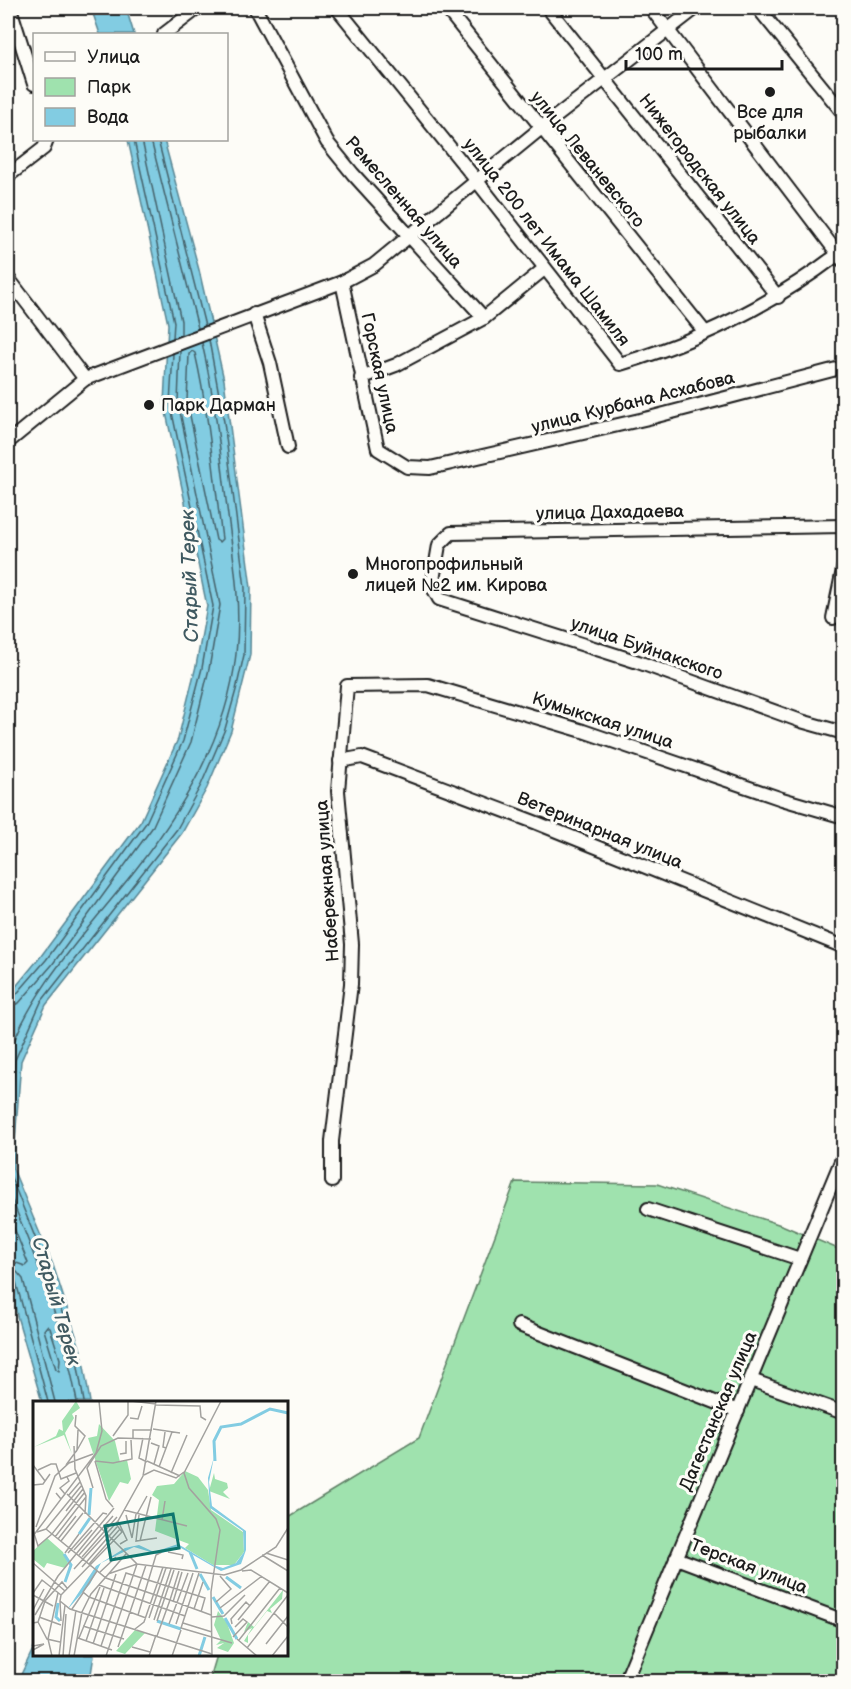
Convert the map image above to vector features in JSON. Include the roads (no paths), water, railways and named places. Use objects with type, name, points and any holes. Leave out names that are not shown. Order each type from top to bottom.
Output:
[{"type":"street","points":[[10,8],[33,81]]},
{"type":"street","points":[[165,33],[198,8]]},
{"type":"street","name":"Ремесленная улица","points":[[255,8],[327,142],[408,236],[484,318]]},
{"type":"street","name":"улица 200 лет Имама Шамиля","points":[[337,8],[477,181],[620,364],[663,351],[742,317],[840,259]]},
{"type":"street","name":"улица Леваневского","points":[[446,8],[540,129],[704,332]]},
{"type":"street","name":"Нижегородская улица","points":[[548,8],[778,297]]},
{"type":"street","points":[[651,8],[670,29],[840,259]]},
{"type":"street","points":[[8,442],[86,379],[148,353],[342,282],[374,265],[540,129],[696,8]]},
{"type":"street","points":[[758,8],[843,114]]},
{"type":"street","points":[[8,176],[44,148],[47,141]]},
{"type":"street","points":[[361,378],[396,365],[484,318],[544,269]]},
{"type":"street","points":[[8,278],[86,379]]},
{"type":"street","name":"Горская улица","points":[[342,282],[378,449],[407,467],[430,468]]},
{"type":"street","points":[[254,314],[270,363],[288,447]]},
{"type":"street","name":"улица Курбана Асхабова","points":[[430,468],[653,417],[843,367]]},
{"type":"street","name":"улица Дахадаева","points":[[439,599],[432,586],[439,545],[451,533],[843,526]]},
{"type":"street","points":[[833,618],[843,569]]},
{"type":"street","name":"улица Буйнакского","points":[[439,599],[638,662],[801,721],[843,733]]},
{"type":"street","name":"Кумыкская улица","points":[[347,686],[428,685],[583,731],[782,800],[843,818]]},
{"type":"street","name":"Набережная улица","points":[[332,1181],[332,1141],[351,984],[352,944],[341,846],[338,791],[347,686]]},
{"type":"street","name":"Ветеринарная улица","points":[[340,761],[362,757],[537,823],[843,947]]},
{"type":"street","name":"Дагестанская улица","points":[[625,1682],[843,1154]]},
{"type":"street","points":[[648,1209],[800,1259]]},
{"type":"street","points":[[519,1325],[738,1411]]},
{"type":"street","points":[[750,1380],[843,1413]]},
{"type":"street","name":"Терская улица","points":[[676,1558],[843,1621]]},
{"type":"water","points":[[91,8],[126,8],[134,33],[100,33]]},
{"type":"water","name":"Старый Терек","points":[[128,141],[164,141],[199,270],[224,380],[251,588],[250,655],[231,731],[207,788],[182,833],[46,1005],[21,1061],[13,1169],[53,1265],[82,1354],[90,1401],[42,1401],[17,1316],[8,1269],[8,996],[41,956],[141,821],[178,739],[196,666],[207,606],[164,403],[168,324]]},
{"type":"water","points":[[33,1649],[33,1656],[94,1656],[91,1674],[86,1681],[18,1681]]},
{"type":"place","name":"Все для рыбалки","points":[[770,92]]},
{"type":"place","name":"Парк Дарман","points":[[149,405]]},
{"type":"place","name":"Многопрофильный лицей №2 им. Кирова","points":[[353,574]]}]
